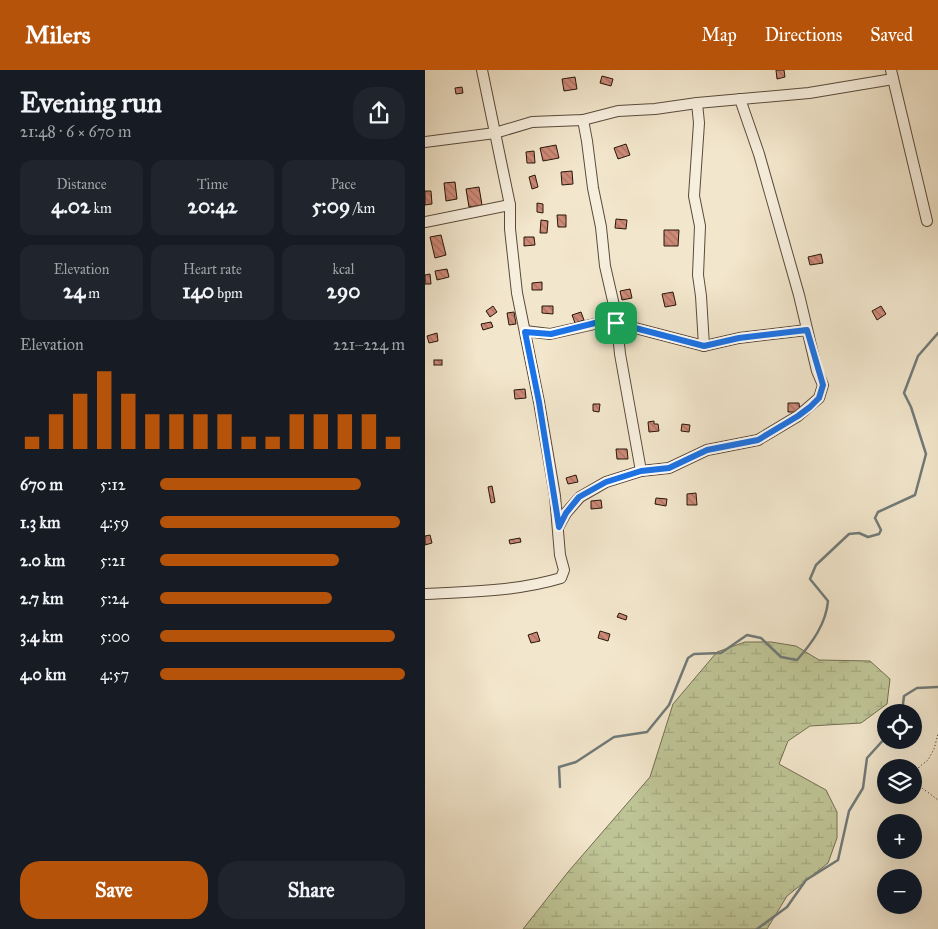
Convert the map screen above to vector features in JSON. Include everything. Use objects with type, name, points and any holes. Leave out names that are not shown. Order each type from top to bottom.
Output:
[{"type":"street","points":[[425,594],[521,587],[561,578],[564,570],[560,555],[559,527],[539,402],[517,294],[509,205],[482,70]]},
{"type":"street","points":[[425,142],[495,132],[532,122],[583,120],[618,111],[809,93],[892,74],[927,221]]},
{"type":"street","points":[[559,527],[566,513],[579,497],[606,482],[641,471],[669,468],[707,450],[758,440],[798,416],[819,398],[823,385],[772,201],[740,99]]},
{"type":"street","points":[[697,103],[699,124],[694,196],[700,226],[698,275],[704,346]]},
{"type":"street","points":[[583,120],[601,227],[605,266],[641,471]]},
{"type":"street","points":[[425,222],[509,205]]},
{"type":"street","points":[[525,332],[551,334],[599,322],[616,323],[704,346],[739,338],[807,330]]},
{"type":"path","points":[[922,765],[928,760],[934,749],[938,734]]},
{"type":"path","points":[[922,788],[938,800]]},
{"type":"green space","points":[[745,642],[771,642],[796,646],[819,660],[870,661],[890,679],[887,704],[877,704],[877,711],[861,723],[810,726],[788,741],[779,764],[826,790],[837,812],[837,838],[828,863],[787,896],[767,929],[523,929],[568,872],[650,777],[673,704],[717,652]]},
{"type":"building","points":[[776,70],[784,70],[785,77],[777,79]]},
{"type":"building","points":[[602,76],[613,79],[611,86],[600,83]]},
{"type":"building","points":[[575,77],[577,89],[564,91],[562,79]]},
{"type":"building","points":[[462,87],[463,93],[456,94],[455,88]]},
{"type":"building","points":[[626,144],[630,155],[618,159],[614,148]]},
{"type":"building","points":[[556,145],[559,158],[543,161],[540,148]]},
{"type":"building","points":[[534,151],[535,163],[527,163],[526,152]]},
{"type":"building","points":[[572,171],[573,184],[562,185],[561,172]]},
{"type":"building","points":[[535,175],[538,187],[532,189],[529,177]]},
{"type":"building","points":[[455,182],[457,199],[446,201],[444,183]]},
{"type":"building","points":[[479,187],[482,205],[469,207],[466,189]]},
{"type":"building","points":[[425,191],[431,191],[432,204],[425,205]]},
{"type":"building","points":[[537,203],[543,204],[543,213],[537,212]]},
{"type":"building","points":[[557,215],[566,215],[566,227],[558,227]]},
{"type":"building","points":[[616,219],[627,220],[626,229],[615,228]]},
{"type":"building","points":[[541,220],[548,221],[547,233],[540,233]]},
{"type":"building","points":[[664,230],[679,230],[678,246],[664,246]]},
{"type":"building","points":[[441,235],[446,255],[435,258],[430,237]]},
{"type":"building","points":[[524,237],[534,237],[535,245],[524,246]]},
{"type":"building","points":[[821,254],[823,263],[810,265],[808,257]]},
{"type":"building","points":[[447,269],[449,277],[437,280],[435,271]]},
{"type":"building","points":[[430,274],[431,284],[425,284],[425,275]]},
{"type":"building","points":[[542,282],[542,290],[532,290],[532,283]]},
{"type":"building","points":[[630,289],[632,298],[622,300],[620,291]]},
{"type":"building","points":[[673,292],[676,305],[665,307],[662,294]]},
{"type":"building","points":[[493,306],[497,312],[490,317],[486,311]]},
{"type":"building","points":[[542,306],[553,306],[553,314],[542,313]]},
{"type":"building","points":[[881,306],[886,314],[877,320],[872,311]]},
{"type":"building","points":[[514,312],[516,324],[509,325],[507,313]]},
{"type":"building","points":[[581,312],[584,320],[575,323],[572,315]]},
{"type":"building","points":[[491,322],[493,327],[483,330],[481,324]]},
{"type":"building","points":[[437,333],[438,341],[429,343],[427,336]]},
{"type":"building","points":[[434,360],[442,360],[442,365],[434,365]]},
{"type":"building","points":[[525,389],[526,398],[515,399],[514,390]]},
{"type":"building","points":[[788,403],[799,403],[800,412],[788,412]]},
{"type":"building","points":[[593,404],[600,404],[599,412],[593,411]]},
{"type":"building","points":[[654,421],[654,424],[658,424],[659,431],[649,432],[648,422]]},
{"type":"building","points":[[682,424],[690,425],[689,432],[681,431]]},
{"type":"building","points":[[616,449],[627,449],[628,459],[617,459]]},
{"type":"building","points":[[576,475],[578,482],[568,484],[566,478]]},
{"type":"building","points":[[492,486],[495,502],[491,503],[488,487]]},
{"type":"building","points":[[696,493],[697,505],[687,505],[687,494]]},
{"type":"building","points":[[656,498],[667,499],[666,506],[655,504]]},
{"type":"building","points":[[601,500],[602,508],[591,509],[591,501]]},
{"type":"building","points":[[430,535],[432,543],[425,545],[425,536]]},
{"type":"building","points":[[520,538],[521,542],[510,544],[509,540]]},
{"type":"building","points":[[619,613],[627,616],[626,620],[617,617]]},
{"type":"building","points":[[600,631],[610,634],[608,641],[598,638]]},
{"type":"building","points":[[537,632],[540,641],[531,643],[528,635]]},
{"type":"waterway","points":[[560,787],[559,767],[576,762],[614,737],[647,732],[669,705],[688,658],[694,654],[721,653],[747,635],[761,638],[781,657],[797,660],[803,654],[813,640],[827,609],[828,601],[810,579],[816,565],[849,534],[859,533],[868,537],[879,534],[881,530],[875,518],[878,512],[915,495],[926,454],[911,407],[904,393],[918,356],[938,333]]},
{"type":"waterway","points":[[903,704],[904,696],[917,688],[938,687]]},
{"type":"waterway","points":[[757,929],[787,907],[806,880],[838,860],[849,811],[863,788],[867,758],[877,747]]},
{"type":"route","points":[[599,322],[616,323],[704,346],[739,338],[807,330],[817,371],[823,385],[819,398],[798,416],[758,440],[707,450],[669,468],[641,471],[606,482],[579,497],[566,513],[559,527],[539,402],[525,332],[551,334],[599,322]]}]
